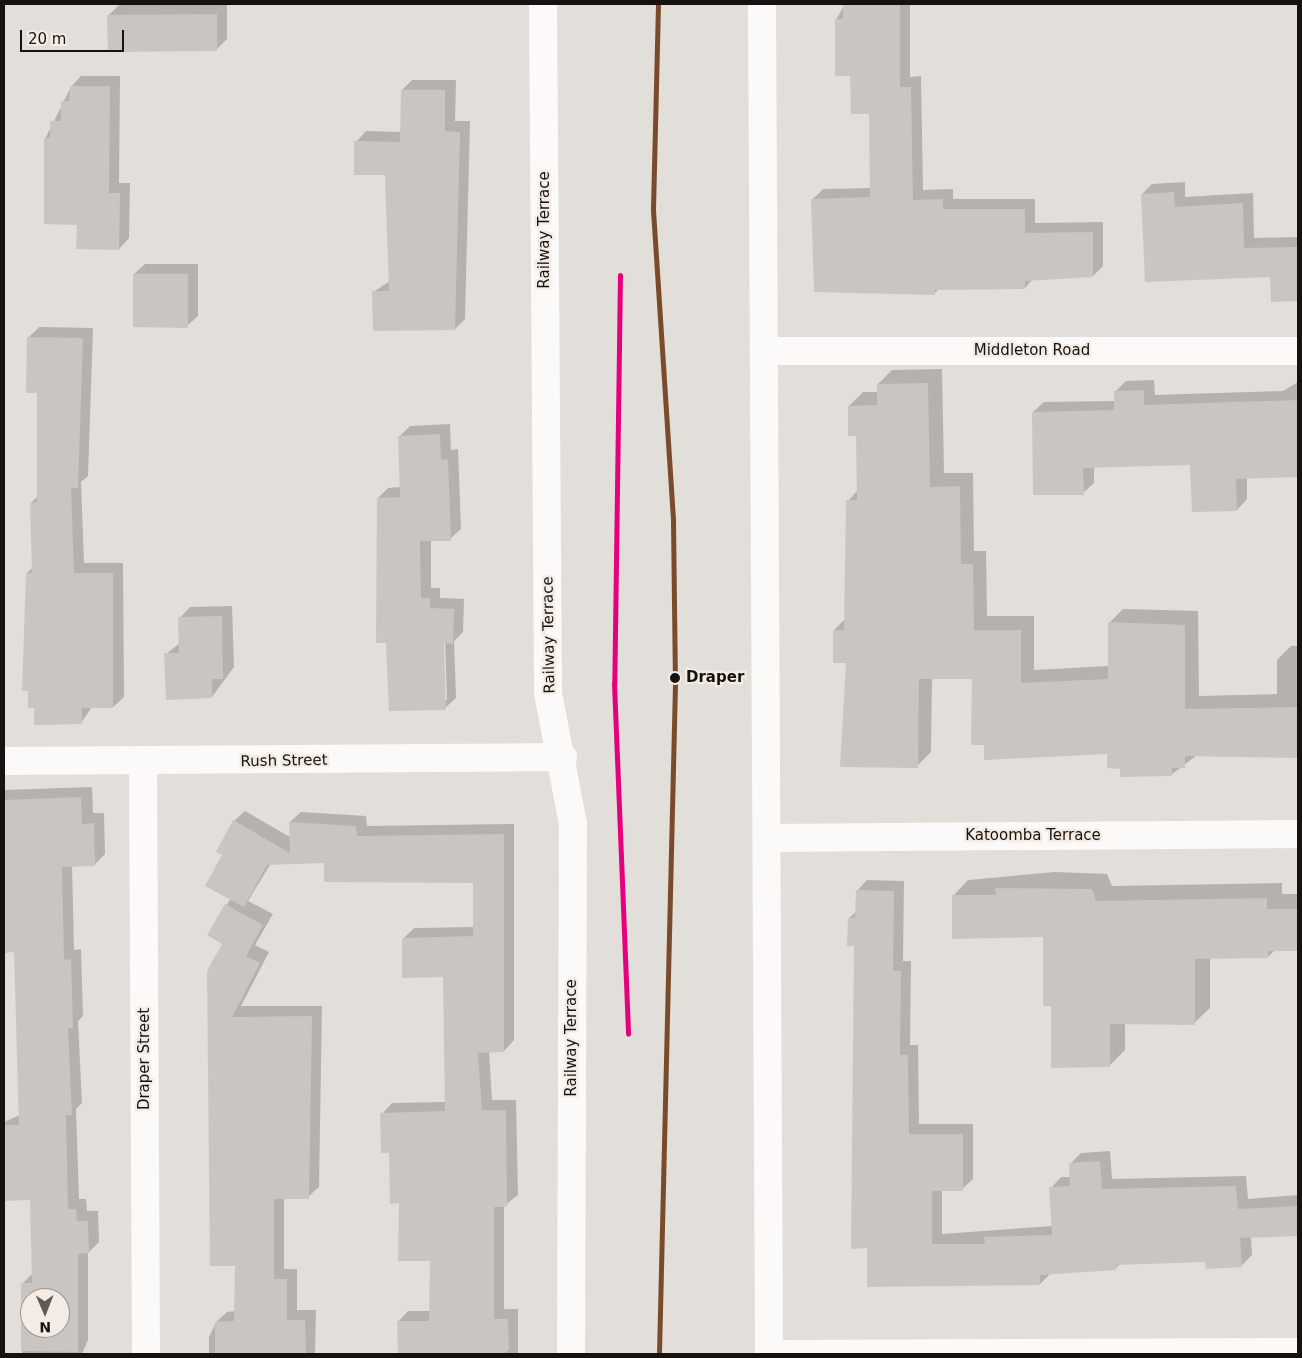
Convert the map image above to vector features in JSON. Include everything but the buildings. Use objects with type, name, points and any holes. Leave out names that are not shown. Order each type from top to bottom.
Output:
[{"type":"street","name":"Railway Terrace","points":[[543,4],[548,693],[563,757],[573,824],[571,1354]]},
{"type":"street","points":[[762,4],[766,351],[769,1354],[1298,1352]]},
{"type":"street","name":"Middleton Road","points":[[766,351],[1298,351]]},
{"type":"street","name":"Rush Street","points":[[4,761],[143,763],[563,757]]},
{"type":"street","name":"Draper Street","points":[[143,763],[146,1354]]},
{"type":"street","name":"Katoomba Terrace","points":[[768,838],[1298,834]]},
{"type":"transit line","points":[[658,4],[653,210],[673,521],[675,684],[659,1354]]},
{"type":"transit line","points":[[620,275],[614,683],[628,1034]]},
{"type":"place","name":"Draper","points":[[675,678]]}]
